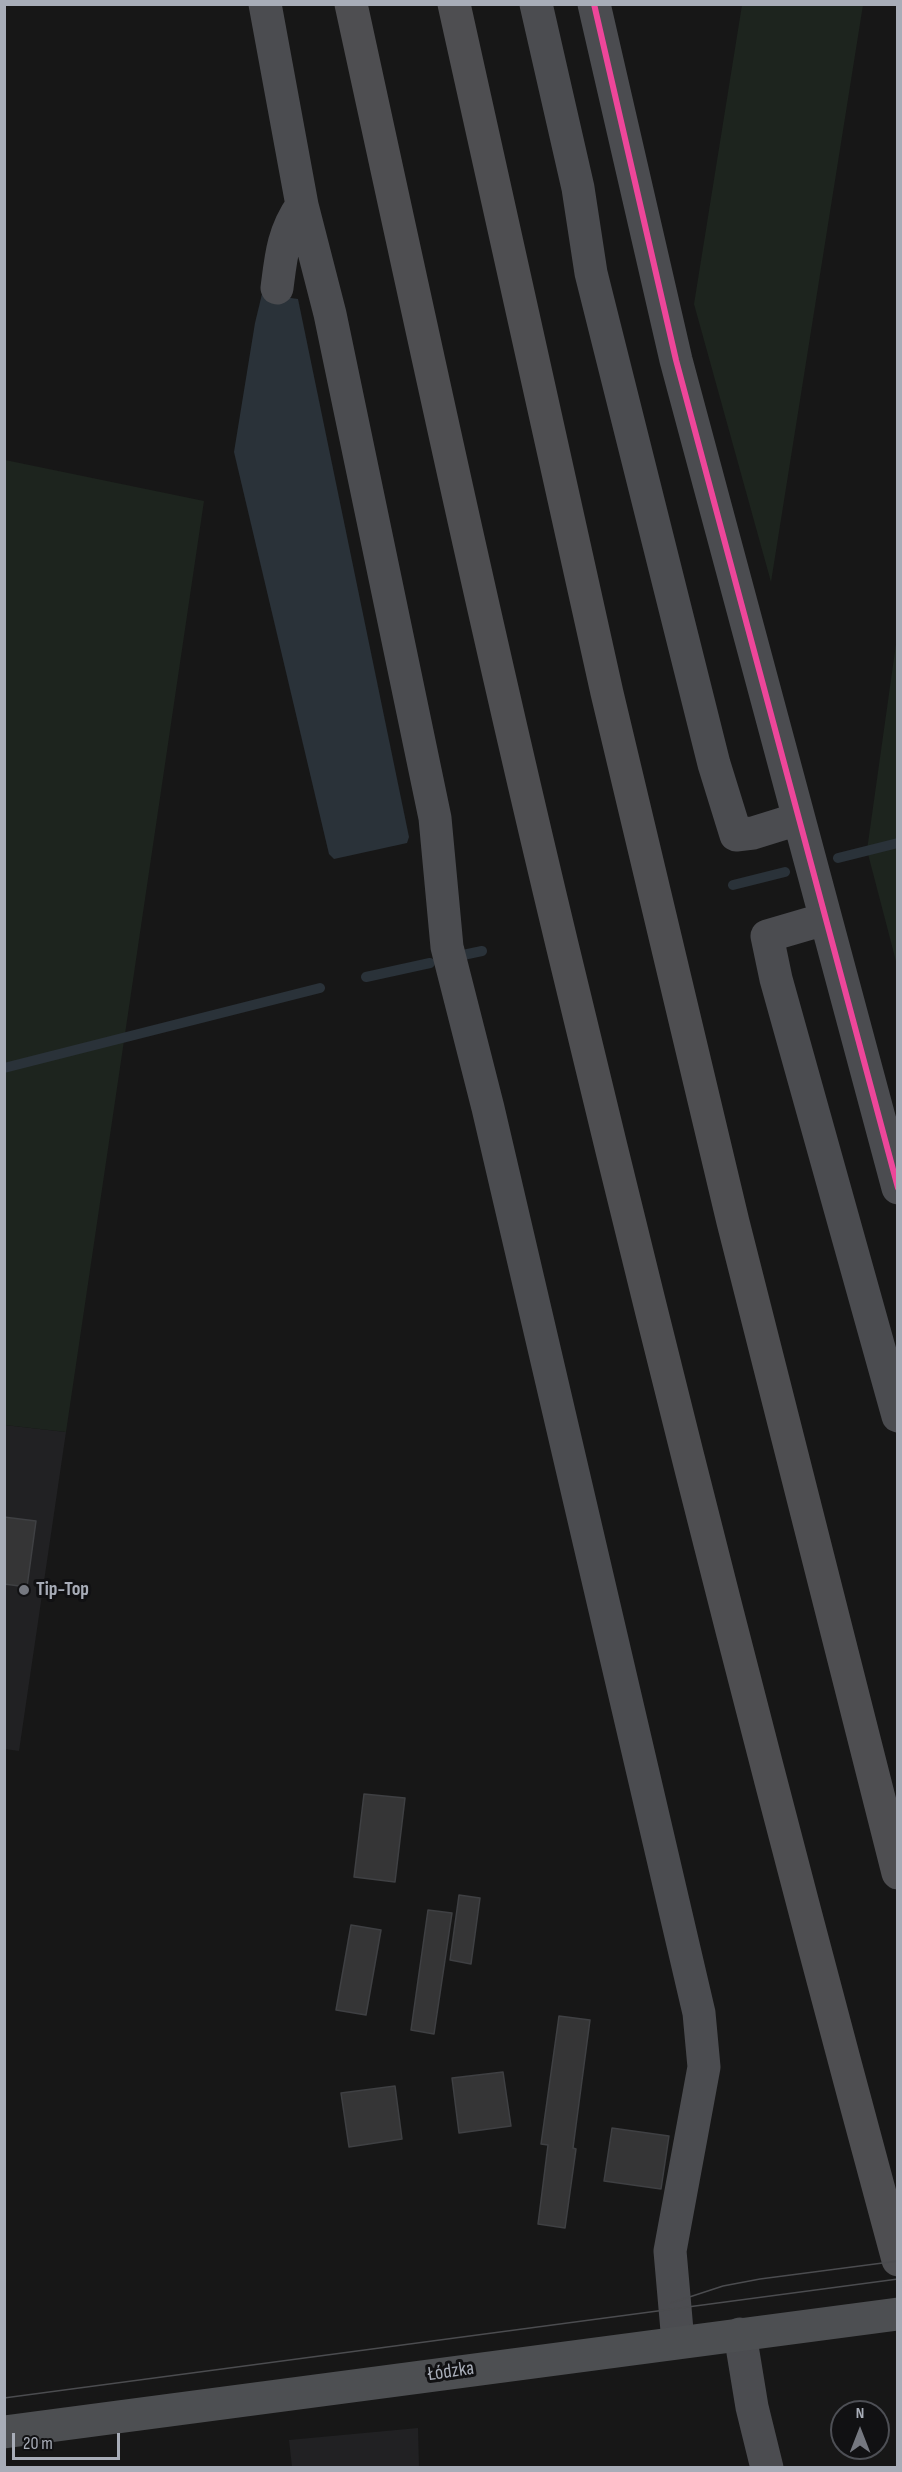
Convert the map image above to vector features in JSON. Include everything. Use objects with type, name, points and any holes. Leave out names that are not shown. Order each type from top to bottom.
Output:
[{"type":"highway","points":[[351,4],[448,453],[572,989],[698,1501],[895,2250]]},
{"type":"highway","points":[[454,4],[610,704],[733,1222],[897,1873]]},
{"type":"main road","name":"Łódzka","points":[[4,2432],[897,2314]]},
{"type":"street","points":[[265,4],[302,205],[330,314],[435,818],[447,947],[488,1108],[699,2013],[704,2067],[670,2251],[678,2342]]},
{"type":"street","points":[[536,4],[578,189],[591,273],[714,764],[736,835],[753,833],[798,819]]},
{"type":"street","points":[[594,4],[676,360],[897,1188]]},
{"type":"street","points":[[277,288],[282,252],[290,222],[302,205]]},
{"type":"street","points":[[825,919],[768,936],[776,979],[897,1416]]},
{"type":"street","points":[[740,2334],[752,2407],[767,2468]]},
{"type":"shaded area","points":[[742,5],[863,5],[771,582],[694,304]]},
{"type":"shaded area","points":[[262,294],[298,299],[409,837],[407,843],[334,859],[329,854],[234,452],[255,323]]},
{"type":"shaded area","points":[[5,460],[204,501],[66,1432],[5,1425]]},
{"type":"shaded area","points":[[897,637],[898,965],[867,850]]},
{"type":"shaded area","name":"Tip-Top","points":[[5,1425],[66,1432],[19,1751],[5,1749]]},
{"type":"shaded area","points":[[418,2428],[419,2467],[292,2467],[289,2440]]},
{"type":"building","points":[[4,1517],[36,1521],[27,1587],[4,1584]]},
{"type":"building","points":[[364,1794],[405,1798],[395,1882],[354,1877]]},
{"type":"building","points":[[459,1895],[480,1898],[471,1964],[450,1960]]},
{"type":"building","points":[[428,1910],[452,1913],[434,2034],[411,2030]]},
{"type":"building","points":[[351,1925],[381,1930],[366,2015],[336,2010]]},
{"type":"building","points":[[559,2016],[590,2020],[565,2228],[538,2224],[548,2145],[541,2144]]},
{"type":"building","points":[[503,2072],[511,2126],[459,2133],[452,2078]]},
{"type":"building","points":[[395,2086],[402,2139],[349,2147],[341,2093]]},
{"type":"building","points":[[612,2128],[669,2136],[661,2189],[604,2181]]},
{"type":"waterway","points":[[838,858],[898,843]]},
{"type":"waterway","points":[[733,885],[785,872]]},
{"type":"waterway","points":[[463,955],[482,951]]},
{"type":"waterway","points":[[366,977],[430,963]]},
{"type":"waterway","points":[[4,1068],[320,988]]},
{"type":"tram line","points":[[671,2303],[723,2286],[760,2279],[898,2261]]},
{"type":"tram line","points":[[4,2398],[898,2279]]},
{"type":"cycle path","points":[[594,4],[676,360],[898,1188]]},
{"type":"place","name":"Tip-Top","points":[[24,1590]]}]
